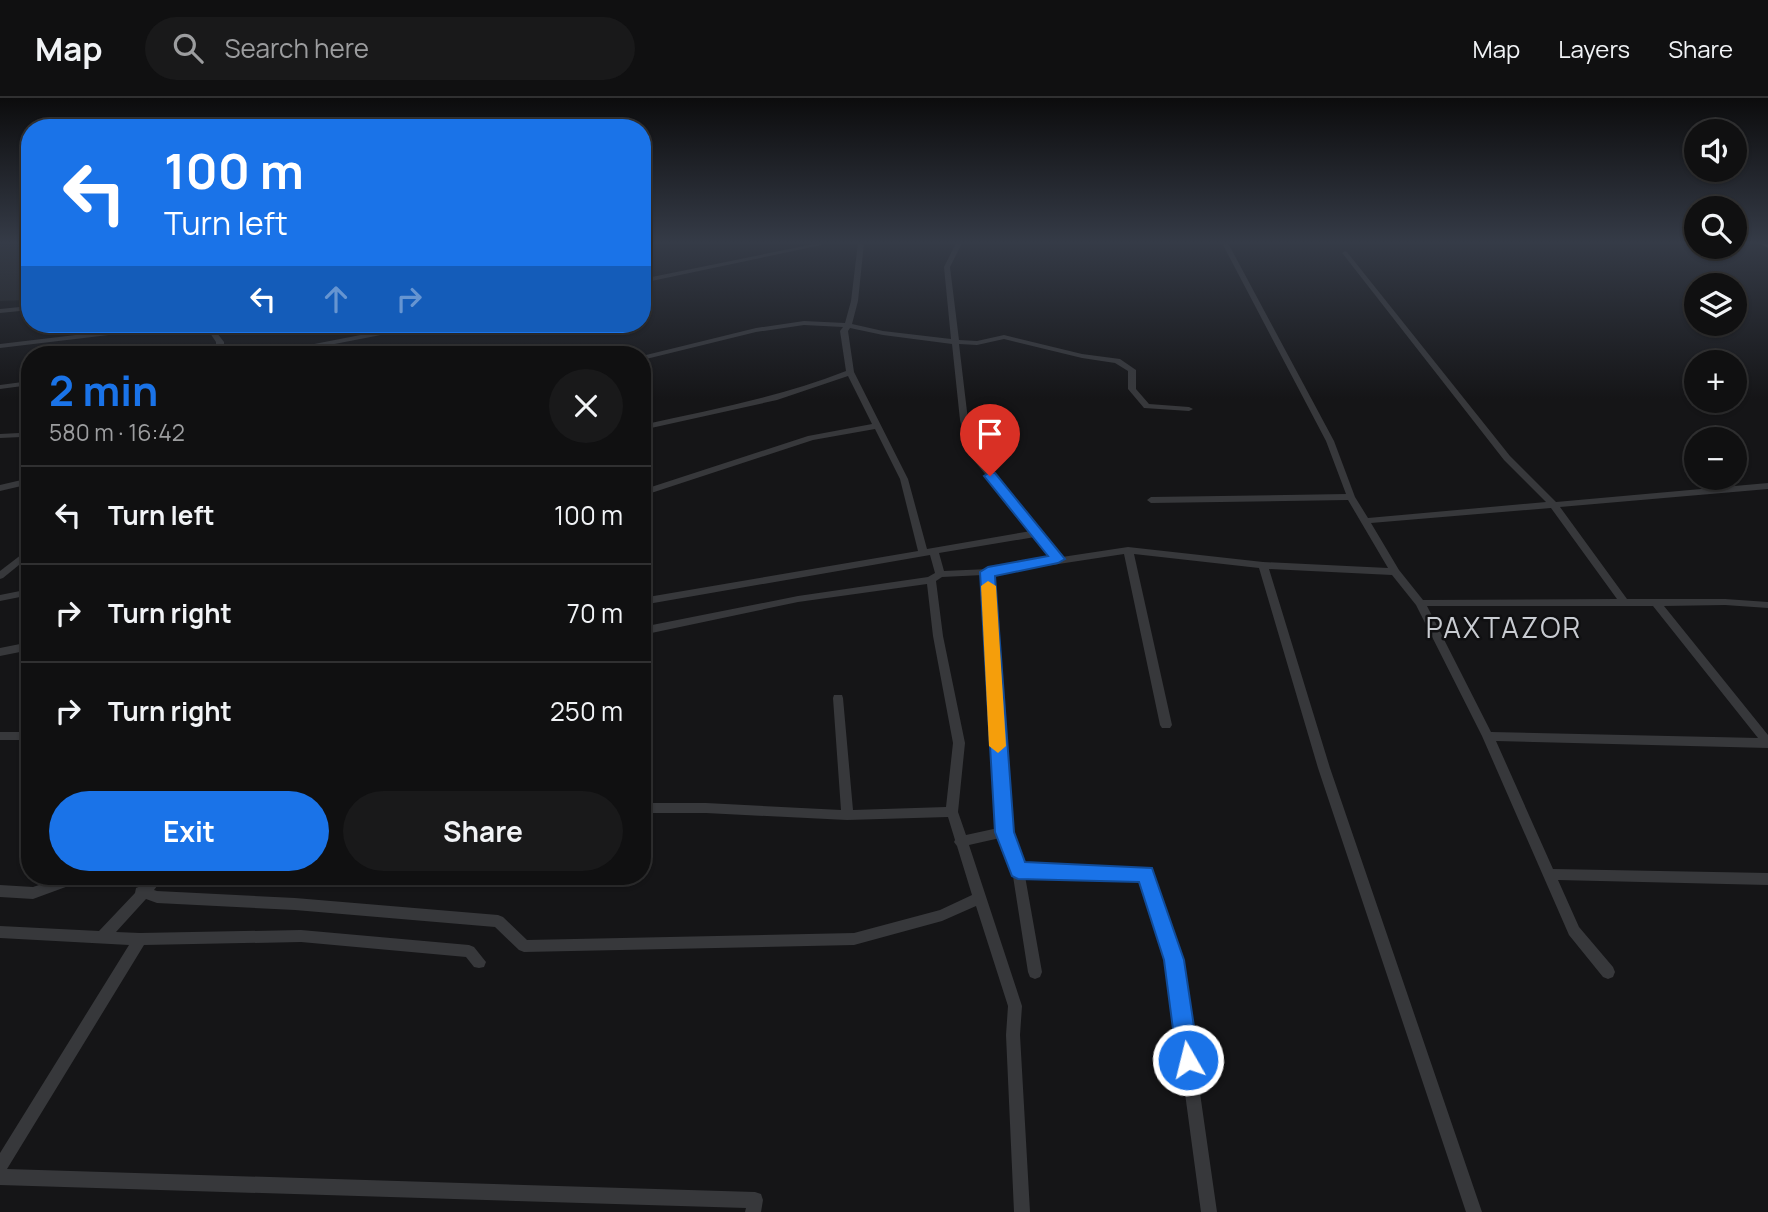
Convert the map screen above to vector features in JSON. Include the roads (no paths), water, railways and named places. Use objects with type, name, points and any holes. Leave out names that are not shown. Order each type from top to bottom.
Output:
[{"type":"street","points":[[853,295],[848,324],[844,331],[850,372],[904,479],[928,550],[935,577],[938,636],[959,743],[952,812],[1015,1006],[1013,1035],[1022,1212]]},
{"type":"street","points":[[950,295],[964,420],[972,453],[1058,559]]},
{"type":"street","points":[[1253,295],[1330,441],[1351,497],[1395,572],[1420,603],[1488,736],[1574,931],[1608,972]]},
{"type":"street","points":[[1378,295],[1507,458],[1554,505],[1625,603]]},
{"type":"street","points":[[0,311],[21,309]]},
{"type":"street","points":[[651,356],[784,325],[848,324],[956,342],[1004,337],[1082,356],[1117,361],[1132,370],[1132,389],[1147,406],[1189,409]]},
{"type":"street","points":[[0,346],[109,333]]},
{"type":"street","points":[[314,346],[381,333]]},
{"type":"street","points":[[651,426],[768,400],[850,372]]},
{"type":"street","points":[[0,387],[21,384]]},
{"type":"street","points":[[651,490],[811,438],[876,426]]},
{"type":"street","points":[[0,436],[19,435]]},
{"type":"street","points":[[0,488],[21,483]]},
{"type":"street","points":[[1366,521],[1768,486]]},
{"type":"street","points":[[1151,500],[1351,497]]},
{"type":"street","points":[[651,599],[1038,533]]},
{"type":"street","points":[[651,629],[798,599],[1128,550],[1263,565],[1395,572]]},
{"type":"street","points":[[1128,550],[1166,725]]},
{"type":"street","points":[[0,576],[21,558]]},
{"type":"street","points":[[1263,565],[1324,768],[1474,1212]]},
{"type":"street","points":[[988,572],[1004,832],[1018,870],[1035,972]]},
{"type":"street","points":[[0,598],[21,594]]},
{"type":"street","points":[[1656,602],[1768,743]]},
{"type":"street","points":[[1420,603],[1656,602],[1768,605]]},
{"type":"street","points":[[0,652],[21,648]]},
{"type":"street","points":[[838,698],[847,815]]},
{"type":"street","points":[[0,736],[21,736]]},
{"type":"street","points":[[1488,736],[1768,743]]},
{"type":"street","points":[[651,808],[847,815],[952,812]]},
{"type":"street","points":[[960,842],[1004,832]]},
{"type":"street","points":[[1018,870],[1146,874],[1174,960],[1209,1212]]},
{"type":"street","points":[[1548,874],[1768,879]]},
{"type":"street","points":[[0,891],[33,894],[57,885]]},
{"type":"street","points":[[102,937],[149,885]]},
{"type":"street","points":[[141,892],[157,897],[295,904],[498,921],[524,946],[854,939],[942,915],[979,898]]},
{"type":"street","points":[[0,932],[140,939],[300,936],[469,951],[479,961]]},
{"type":"street","points":[[0,1167],[140,939]]},
{"type":"street","points":[[0,1177],[755,1200],[753,1212]]},
{"type":"district","name":"PAXTAZOR","points":[[1504,628]]}]
